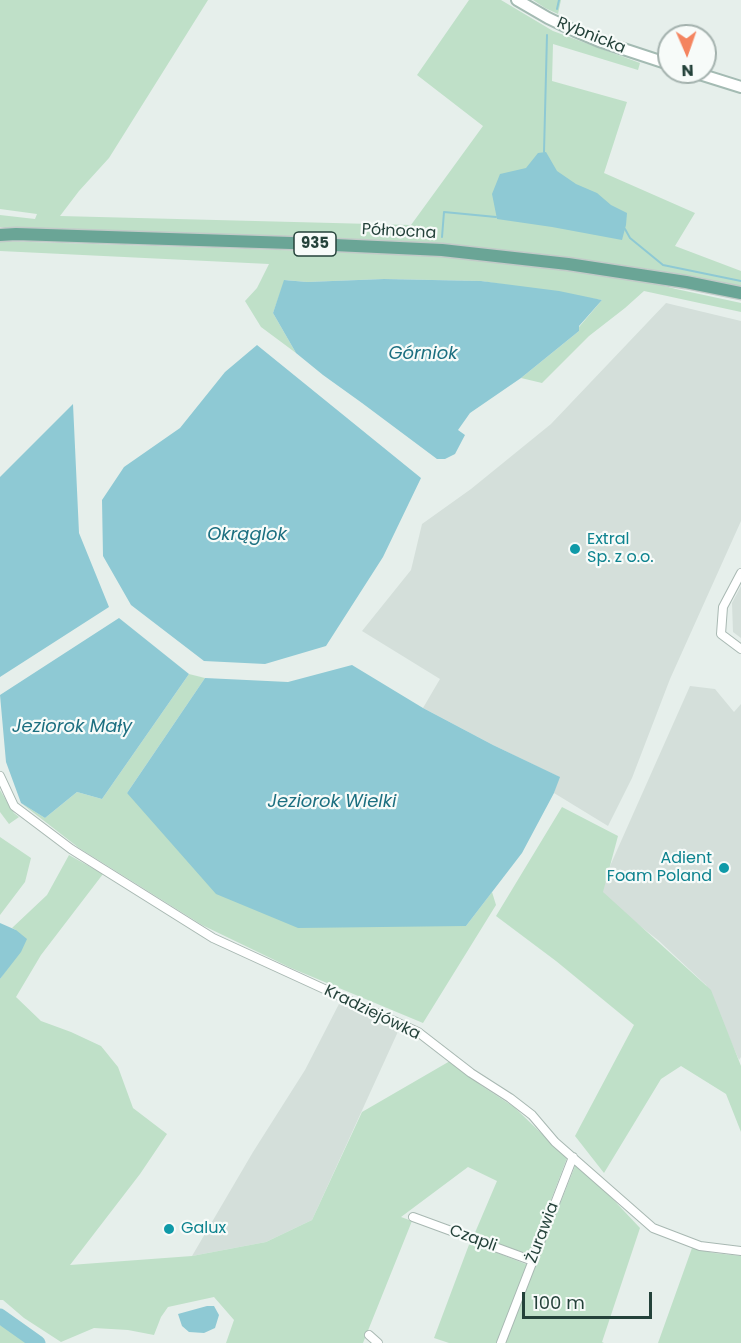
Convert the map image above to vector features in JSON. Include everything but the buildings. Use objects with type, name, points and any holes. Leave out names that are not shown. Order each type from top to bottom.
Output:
[{"type":"main road","name":"Północna","points":[[0,233],[442,250],[568,264],[741,293]]},
{"type":"street","name":"Rybnicka","points":[[517,0],[548,18],[583,34],[657,61]]},
{"type":"street","points":[[717,80],[741,87]]},
{"type":"street","points":[[741,573],[723,607],[721,634],[741,649]]},
{"type":"street","name":"Kradziejówka","points":[[0,776],[14,806],[71,849],[213,938],[418,1032],[456,1062],[532,1115],[555,1142],[652,1228],[700,1246],[741,1251]]},
{"type":"street","name":"Żurawia","points":[[501,1343],[573,1157]]},
{"type":"street","name":"Czapli","points":[[413,1217],[533,1261]]},
{"type":"street","points":[[369,1335],[378,1343]]},
{"type":"shaded area","points":[[666,303],[741,321],[741,521],[670,679],[632,778],[608,826],[554,793],[559,777],[423,708],[440,679],[362,631],[411,570],[422,524],[471,489],[551,424]]},
{"type":"shaded area","points":[[741,586],[741,638],[733,632],[732,603]]},
{"type":"shaded area","points":[[690,686],[715,689],[734,712],[741,704],[741,1057],[739,1060],[706,985],[658,940],[598,893]]},
{"type":"shaded area","points":[[340,1002],[401,1025],[312,1220],[266,1242],[192,1256],[253,1152],[305,1070]]},
{"type":"green space","points":[[0,0],[208,0],[109,158],[60,216],[411,225],[483,126],[417,75],[469,0],[501,0],[553,31],[640,63],[638,70],[553,44],[552,81],[627,102],[604,173],[695,213],[675,246],[741,271],[741,287],[620,265],[415,242],[0,227],[0,215],[35,219],[37,214],[0,209]]},
{"type":"green space","points":[[533,0],[561,0],[558,14],[545,8]]},
{"type":"green space","points":[[0,241],[437,255],[565,267],[649,282],[741,303],[741,312],[644,291],[589,336],[542,383],[521,378],[579,331],[579,327],[602,300],[481,281],[384,279],[307,282],[285,280],[273,313],[296,353],[261,327],[245,301],[257,288],[269,264],[0,251]]},
{"type":"green space","points":[[189,674],[205,678],[127,793],[466,926],[492,892],[496,905],[423,1023],[291,968],[202,925],[79,848],[21,803],[45,818],[77,792],[102,799]]},
{"type":"green space","points":[[0,790],[19,817],[9,824],[0,812]]},
{"type":"green space","points":[[562,807],[618,836],[603,892],[711,990],[741,1066],[741,1132],[726,1094],[681,1066],[661,1079],[604,1173],[575,1136],[634,1025],[556,961],[496,916]]},
{"type":"green space","points":[[0,837],[31,858],[25,882],[0,915]]},
{"type":"green space","points":[[69,855],[103,874],[41,955],[16,997],[41,1021],[101,1046],[118,1067],[133,1108],[167,1134],[140,1174],[70,1265],[192,1256],[266,1242],[312,1220],[362,1112],[450,1061],[514,1107],[567,1158],[530,1255],[474,1235],[497,1181],[468,1167],[401,1217],[412,1221],[363,1343],[226,1343],[234,1320],[214,1297],[168,1307],[154,1335],[128,1330],[94,1328],[61,1342],[0,1300],[0,979],[9,966],[16,930],[12,928],[47,895]]},
{"type":"green space","points":[[577,1161],[640,1228],[602,1342],[604,1343],[505,1343]]},
{"type":"green space","points":[[470,1242],[528,1265],[497,1343],[449,1343],[434,1338]]},
{"type":"green space","points":[[692,1248],[741,1256],[741,1343],[658,1343]]},
{"type":"green space","points":[[0,1325],[7,1328],[27,1343],[0,1343]]},
{"type":"water","points":[[546,152],[557,171],[627,213],[622,240],[497,219],[492,194],[500,174],[526,168],[538,153]]},
{"type":"water","name":"Górniok","points":[[384,279],[481,281],[559,291],[602,300],[579,326],[579,331],[521,378],[470,413],[458,430],[465,435],[455,454],[445,459],[437,459],[296,353],[273,313],[284,280],[307,282]]},
{"type":"water","name":"Okrąglok","points":[[257,345],[421,478],[383,557],[326,646],[265,664],[204,661],[131,605],[103,556],[102,500],[124,467],[180,428],[225,372]]},
{"type":"water","points":[[73,404],[79,533],[109,607],[0,677],[0,477]]},
{"type":"water","name":"Jeziorok Mały","points":[[119,618],[189,674],[102,799],[77,792],[45,818],[21,803],[6,762],[0,695]]},
{"type":"water","name":"Jeziorok Wielki","points":[[352,665],[423,708],[560,777],[522,853],[466,926],[298,928],[216,894],[127,793],[205,678],[288,682]]},
{"type":"water","points":[[0,923],[16,930],[27,939],[21,952],[0,979]]},
{"type":"water","points":[[214,1306],[219,1315],[215,1328],[204,1333],[189,1332],[182,1326],[178,1314]]},
{"type":"waterway","points":[[557,9],[559,0]]},
{"type":"waterway","points":[[544,152],[547,35]]},
{"type":"waterway","points":[[442,237],[444,212],[496,217]]},
{"type":"waterway","points":[[625,229],[630,238],[663,265],[741,281]]},
{"type":"waterway","points":[[0,1316],[38,1343]]},
{"type":"place","name":"Extral Sp. z o.o.","points":[[575,549]]},
{"type":"place","name":"Adient Foam Poland","points":[[724,868]]},
{"type":"place","name":"Galux","points":[[169,1229]]}]
